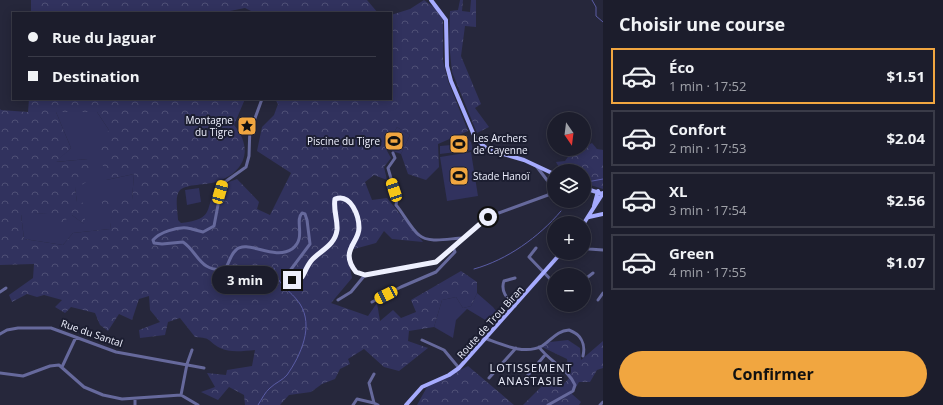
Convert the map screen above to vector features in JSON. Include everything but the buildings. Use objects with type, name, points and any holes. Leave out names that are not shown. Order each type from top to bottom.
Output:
[{"type":"main road","points":[[431,0],[446,20],[447,66],[451,81],[476,140],[489,150],[534,163],[547,170]]},
{"type":"main road","points":[[591,189],[601,193]]},
{"type":"main road","points":[[591,190],[601,193]]},
{"type":"main road","points":[[590,216],[601,193]]},
{"type":"main road","points":[[594,208],[601,193]]},
{"type":"main road","points":[[591,217],[603,214]]},
{"type":"main road","name":"Route de Trou Biran","points":[[406,405],[422,387],[449,375],[459,368],[516,306],[555,260]]},
{"type":"street","points":[[262,100],[254,121],[250,126],[249,156],[246,167],[222,184],[214,226],[203,232],[186,228],[175,229],[158,235],[153,240],[154,243],[162,244],[183,242],[206,266],[215,270],[225,269],[235,251],[243,247],[280,254],[291,249],[295,246],[301,233],[299,220],[302,213],[307,220],[310,244],[289,272],[289,277],[292,280],[296,280],[302,277],[310,262],[333,240],[337,230],[334,210],[335,199],[344,198],[353,207],[359,230],[352,243],[350,254],[352,267],[356,272],[365,275],[436,262],[479,223],[494,214],[545,197],[547,194]]},
{"type":"street","points":[[393,153],[394,158],[388,168],[398,198],[396,205],[418,234],[424,238],[433,239],[463,238]]},
{"type":"street","points":[[534,163],[547,180]]},
{"type":"street","points":[[544,175],[547,171]]},
{"type":"street","points":[[372,302],[401,287],[436,272],[455,252],[453,247]]},
{"type":"street","points":[[536,248],[529,257],[547,277]]},
{"type":"street","points":[[591,248],[603,250]]},
{"type":"street","points":[[338,300],[351,292],[365,275]]},
{"type":"street","points":[[515,278],[508,279],[503,282],[506,298],[516,306]]},
{"type":"street","points":[[0,292],[6,288]]},
{"type":"street","points":[[598,300],[603,293]]},
{"type":"street","name":"Rue du Santal","points":[[0,335],[11,329],[43,327],[57,329],[116,352],[204,368]]},
{"type":"street","points":[[486,339],[516,348],[529,350],[539,347],[558,332],[569,330],[580,337],[584,348],[583,356]]},
{"type":"street","points":[[62,367],[76,336]]},
{"type":"street","points":[[422,340],[444,350],[459,368]]},
{"type":"street","points":[[539,347],[545,355],[573,379],[575,385],[573,391],[548,405]]},
{"type":"street","points":[[489,378],[516,348]]},
{"type":"street","points":[[181,395],[187,364],[192,350]]},
{"type":"street","points":[[523,382],[545,355]]},
{"type":"street","points":[[0,373],[19,376],[53,365],[62,367],[84,387],[116,398],[135,399],[181,395],[198,405]]},
{"type":"street","points":[[374,374],[369,383],[374,403]]},
{"type":"street","points":[[135,399],[135,405]]},
{"type":"street","points":[[353,405],[357,400],[378,405]]},
{"type":"street","points":[[191,405],[193,401]]},
{"type":"street","points":[[600,405],[603,402]]},
{"type":"green space","points":[[31,0],[367,0],[377,12],[253,12],[245,8],[230,12],[31,12]]},
{"type":"green space","points":[[424,0],[435,8],[443,20],[443,61],[448,81],[468,131],[438,144],[439,167],[426,180],[408,174],[401,154],[410,135],[397,127],[386,149],[391,158],[384,167],[387,180],[374,175],[365,182],[372,200],[387,198],[423,242],[392,239],[384,231],[376,243],[347,251],[352,278],[331,303],[368,316],[377,303],[380,321],[393,310],[401,318],[416,312],[411,300],[461,271],[477,282],[477,293],[471,306],[463,308],[456,297],[442,300],[434,327],[409,331],[408,341],[428,348],[399,371],[384,367],[364,349],[348,359],[350,364],[340,369],[335,379],[322,384],[311,392],[289,395],[280,405],[245,405],[244,395],[229,387],[218,400],[201,392],[215,387],[207,373],[226,375],[227,370],[252,366],[255,350],[224,350],[207,339],[195,337],[180,318],[168,322],[165,335],[140,338],[139,330],[160,322],[150,310],[149,296],[139,299],[132,320],[119,314],[108,331],[100,325],[95,313],[71,307],[65,313],[55,307],[62,300],[44,295],[37,297],[27,294],[12,302],[9,295],[33,278],[34,264],[0,265],[0,109],[28,112],[29,100],[245,100],[234,125],[244,143],[245,151],[240,166],[234,173],[216,182],[187,187],[180,190],[177,196],[178,220],[181,223],[200,219],[207,212],[217,185],[224,186],[237,179],[259,202],[257,209],[270,215],[291,173],[257,151],[262,127],[274,115],[278,104],[276,100],[392,100],[392,15],[410,9]],"holes":[[[56,112],[97,112],[109,130],[98,145],[106,180],[134,174],[132,200],[102,200],[102,206],[112,210],[110,229],[73,233],[63,245],[24,239],[21,215],[47,213],[59,225],[72,215],[85,225],[85,203],[77,202],[75,188],[91,180],[88,159],[56,162],[71,148]]]},
{"type":"green space","points":[[460,0],[463,0],[462,11],[470,12],[471,0],[476,0],[476,27],[465,26],[461,56],[481,104],[475,108],[489,127],[477,133],[452,72],[449,42],[450,11],[458,10]]},
{"type":"green space","points":[[56,112],[97,112],[109,130],[106,180],[134,174],[132,200],[113,210],[110,229],[73,233],[63,245],[24,239],[21,214],[47,213],[72,215],[84,224],[77,202],[75,188],[88,159],[55,162],[71,148]]},
{"type":"green space","name":"Piscine du Tigre","points":[[397,127],[410,135],[401,154],[386,149]]},
{"type":"green space","name":"Les Archers de Cayenne","points":[[464,135],[471,142],[473,150],[440,154],[440,146],[451,145]]},
{"type":"green space","points":[[591,144],[597,149],[603,150],[603,189],[591,185],[591,164],[557,164],[556,162],[565,161],[569,156],[591,156]]},
{"type":"green space","name":"Stade Hanoï","points":[[471,152],[478,196],[447,201],[440,157]]},
{"type":"green space","points":[[199,188],[201,202],[187,205],[185,190]]},
{"type":"green space","points":[[477,293],[493,307],[500,316],[492,324],[467,309],[456,320],[453,338],[434,327],[442,300],[456,297],[463,308],[471,306]]},
{"type":"green space","points":[[568,340],[580,348],[581,360],[603,341],[603,368],[597,370],[590,382],[579,382],[572,394],[581,402],[579,405],[523,405],[549,379],[562,386],[569,378],[567,359],[542,347],[550,342]]},
{"type":"green space","points":[[468,366],[514,405],[417,405],[427,387]]},
{"type":"waterway","points":[[592,0],[596,7],[596,16],[603,22]]},
{"type":"waterway","points":[[591,181],[603,179]]},
{"type":"waterway","points":[[474,269],[510,254],[543,230],[561,211]]},
{"type":"waterway","points":[[258,405],[268,390],[287,375],[301,350],[306,331],[306,322],[300,304],[279,280],[274,268]]},
{"type":"place","name":"Montagne du Tigre","points":[[247,126]]},
{"type":"place","name":"Piscine du Tigre","points":[[394,141]]},
{"type":"place","name":"Les Archers de Cayenne","points":[[459,144]]},
{"type":"place","name":"Stade Hanoï","points":[[459,176]]},
{"type":"district","name":"LOTISSEMENT ANASTASIE","points":[[531,374]]},
{"type":"route","points":[[292,280],[302,277],[310,262],[329,246],[336,235],[337,230],[334,210],[335,199],[344,198],[350,202],[357,215],[359,230],[350,248],[350,261],[356,272],[365,275],[436,262],[479,223],[488,217]]}]
